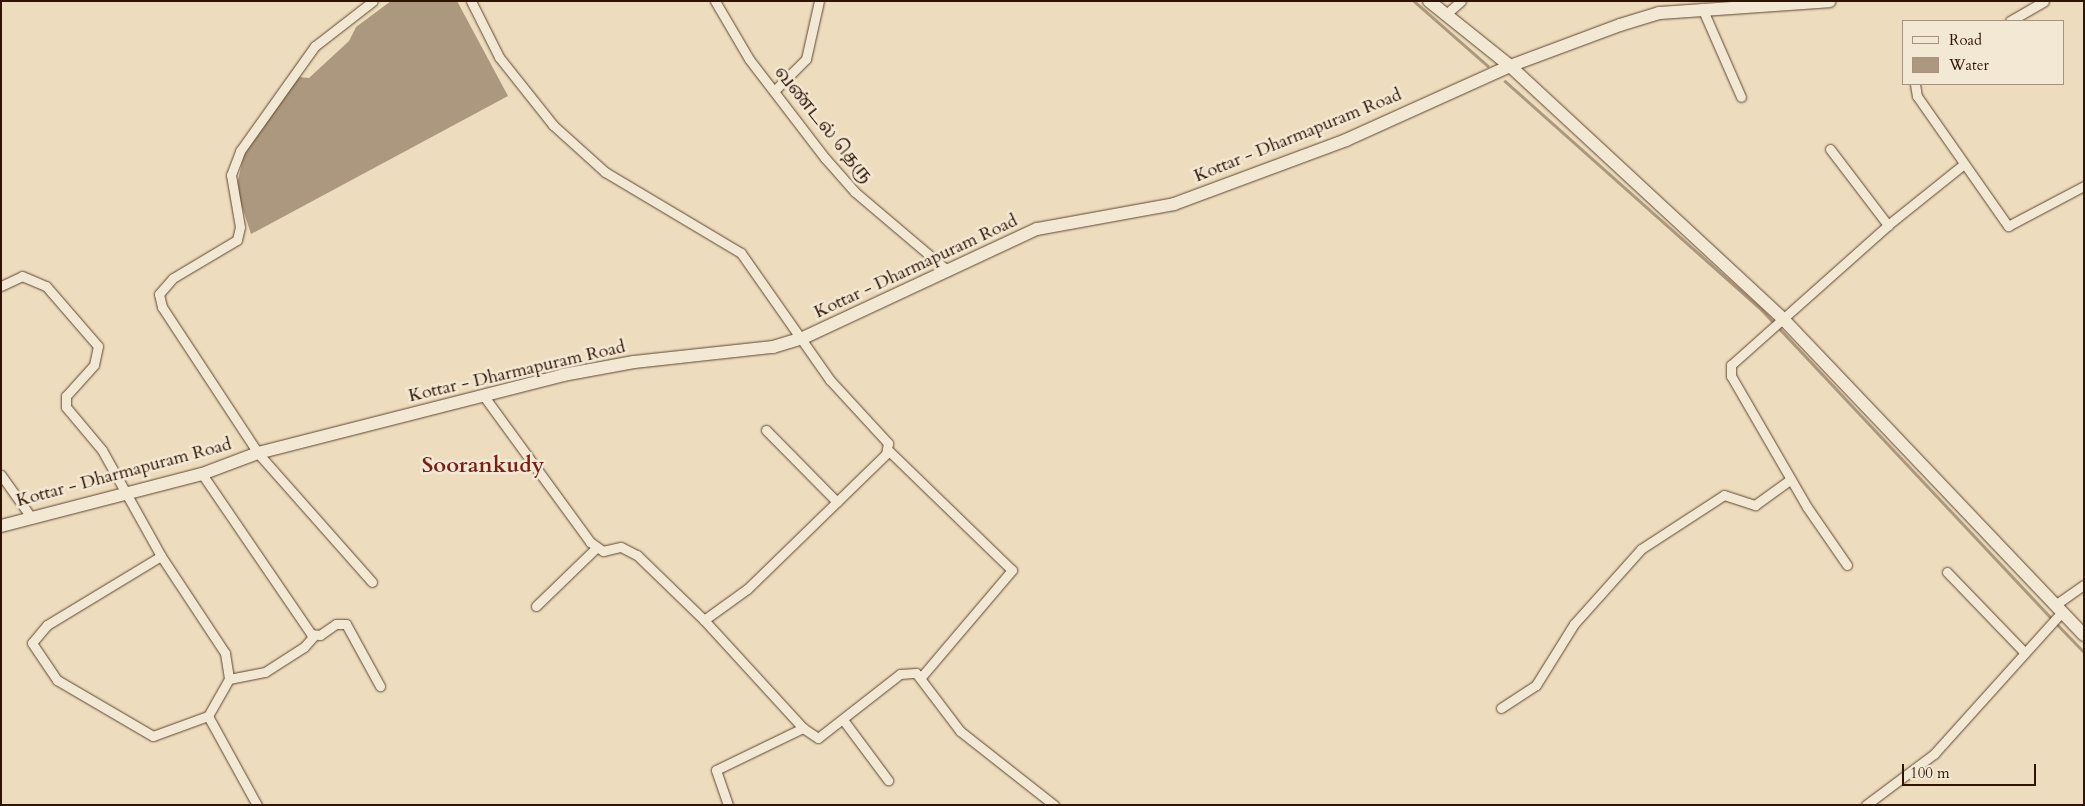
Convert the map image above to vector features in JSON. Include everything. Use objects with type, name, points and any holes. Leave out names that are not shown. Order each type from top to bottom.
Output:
[{"type":"main road","points":[[1429,1],[1510,66],[1780,324],[2056,615],[2084,636]]},
{"type":"main road","name":"Kottar - Dharmapuram Road","points":[[1,526],[125,492],[202,474],[258,453],[484,396],[634,362],[773,347],[803,338],[1037,229],[1174,204],[1346,140],[1510,66],[1636,20],[1702,8],[1830,1]]},
{"type":"street","points":[[372,582],[258,453],[162,307],[159,294],[173,278],[237,240],[240,227],[231,175],[240,151],[315,46],[373,1]]},
{"type":"street","points":[[470,1],[521,88],[579,152],[637,192],[736,249],[761,275],[830,380],[887,441],[889,451],[1012,570],[922,676]]},
{"type":"street","name":"வண்டல் தெரு","points":[[715,1],[774,91],[855,192],[948,271]]},
{"type":"street","points":[[774,91],[806,59],[819,1]]},
{"type":"street","points":[[1445,15],[1461,1]]},
{"type":"street","points":[[2012,20],[2044,1]]},
{"type":"street","points":[[1702,8],[1741,97]]},
{"type":"street","points":[[1915,85],[1917,96],[2008,226],[2084,186]]},
{"type":"street","points":[[1830,149],[1888,225]]},
{"type":"street","points":[[1846,565],[1791,479],[1729,372],[1733,363],[1780,324],[1888,225],[1964,164]]},
{"type":"street","points":[[1,286],[22,276],[46,286],[98,346],[94,365],[64,401],[102,450],[162,556],[216,637],[230,668],[229,679],[208,716],[153,736],[56,680],[32,644],[47,625],[162,556]]},
{"type":"street","points":[[484,396],[596,548]]},
{"type":"street","points":[[766,430],[837,502]]},
{"type":"street","points":[[704,620],[747,589],[889,451]]},
{"type":"street","points":[[202,474],[314,636]]},
{"type":"street","points":[[1,475],[31,517]]},
{"type":"street","points":[[1501,708],[1536,685],[1570,630],[1641,549],[1724,496],[1754,505],[1791,479]]},
{"type":"street","points":[[536,606],[596,548],[630,550],[704,620],[803,728],[818,738],[844,721],[900,674],[922,676],[960,730],[1054,805]]},
{"type":"street","points":[[1947,572],[2025,653]]},
{"type":"street","points":[[1866,805],[1934,754],[2084,585]]},
{"type":"street","points":[[229,679],[265,672],[304,647],[314,636],[346,624],[380,686]]},
{"type":"street","points":[[208,716],[257,805]]},
{"type":"street","points":[[844,721],[888,780]]},
{"type":"street","points":[[728,805],[716,770],[803,728]]},
{"type":"water","points":[[391,1],[457,1],[508,96],[251,234],[236,188],[244,155],[299,77],[309,78],[349,41],[356,27]]},
{"type":"waterway","points":[[1414,1],[1488,66]]},
{"type":"waterway","points":[[1505,81],[1762,310],[2052,619]]},
{"type":"waterway","points":[[2056,623],[2084,652]]},
{"type":"district","name":"Soorankudy","points":[[483,466]]}]
